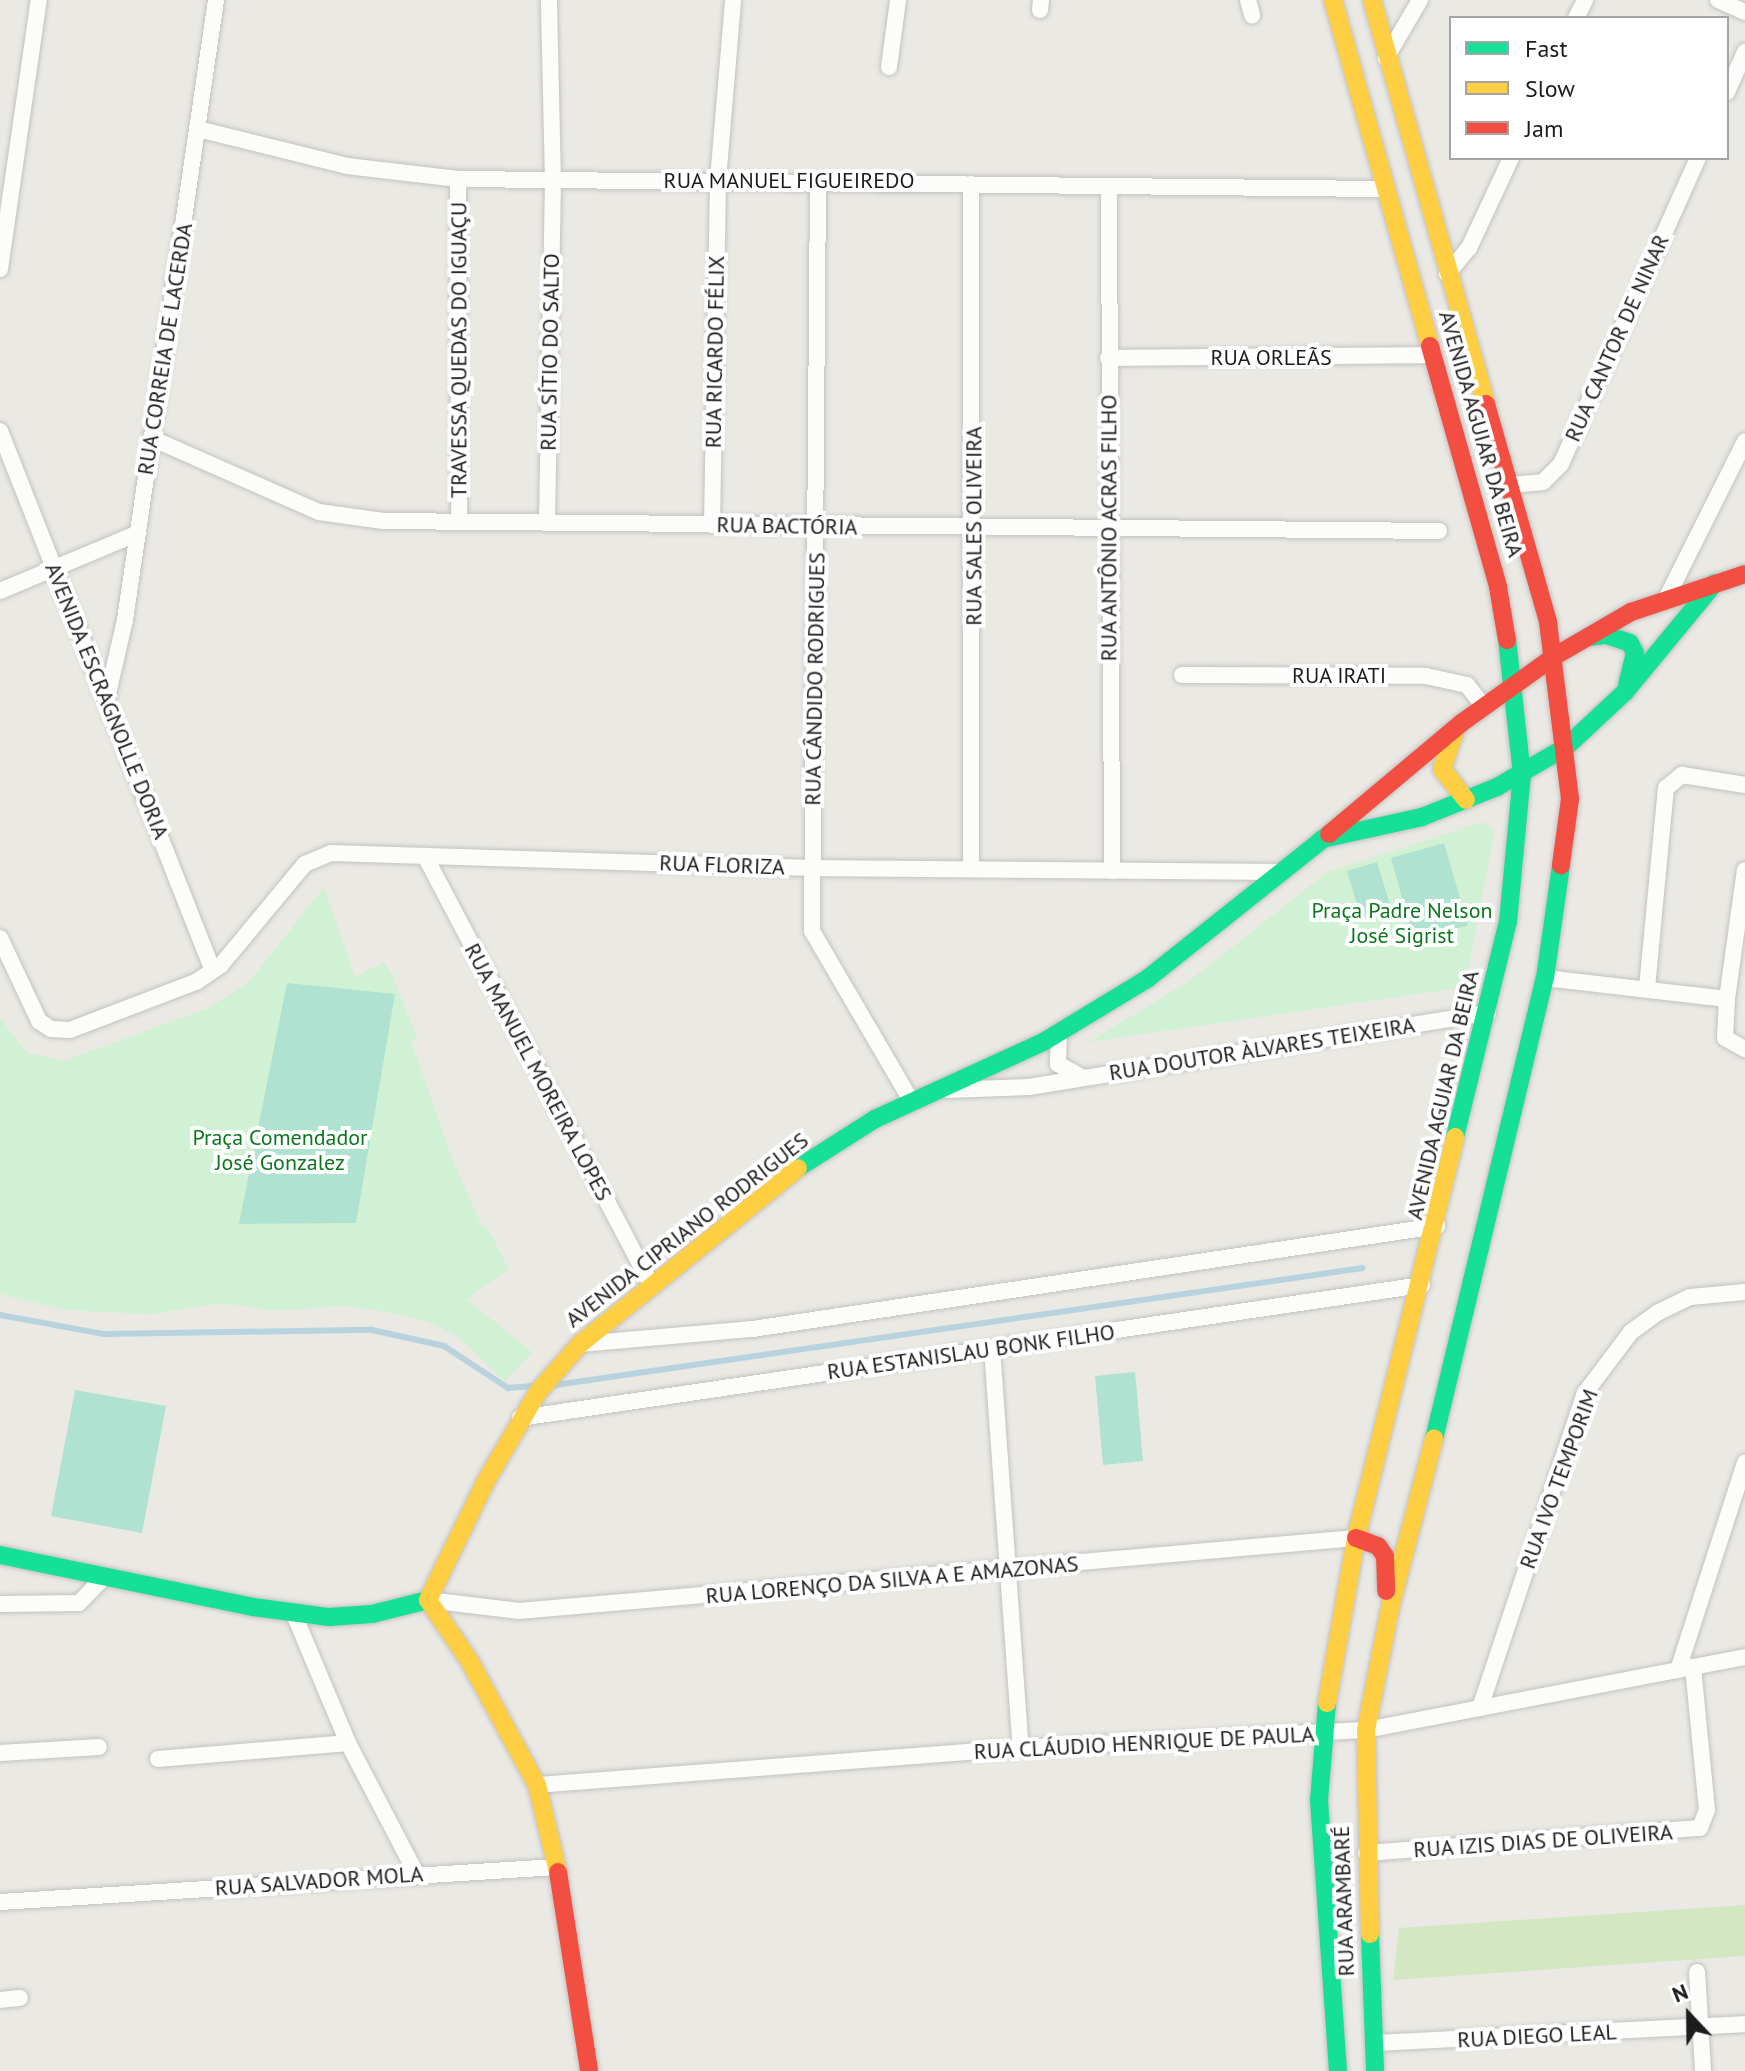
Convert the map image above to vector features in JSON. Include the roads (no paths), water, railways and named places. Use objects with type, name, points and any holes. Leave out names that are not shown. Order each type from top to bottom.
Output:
[{"type":"main road","name":"AVENIDA AGUIAR DA BEIRA","points":[[1321,1733],[1356,1538],[1437,1226],[1508,922],[1522,775],[1515,685],[1495,573],[1333,0]]},
{"type":"main road","name":"AVENIDA AGUIAR DA BEIRA","points":[[1366,1730],[1391,1604],[1491,1217],[1545,978],[1570,799],[1555,656],[1510,485],[1386,60],[1372,0]]},
{"type":"main road","name":"AVENIDA CIPRIANO RODRIGUES","points":[[428,1600],[520,1418],[538,1392],[580,1344],[788,1175],[912,1102],[1059,1033],[1195,946],[1460,724],[1555,656],[1667,597],[1745,574]]},
{"type":"main road","name":"AVENIDA CIPRIANO RODRIGUES","points":[[1320,839],[1422,817],[1522,775],[1566,747],[1625,692],[1715,583]]},
{"type":"main road","points":[[1586,637],[1606,635],[1630,643],[1635,653],[1625,692]]},
{"type":"main road","points":[[1460,724],[1442,769],[1466,800]]},
{"type":"main road","points":[[1356,1538],[1378,1546],[1385,1556],[1385,1589],[1391,1604]]},
{"type":"main road","points":[[0,1555],[293,1612],[372,1614],[428,1600],[469,1660],[537,1785],[557,1867],[589,2071]]},
{"type":"main road","name":"RUA ARAMBARÉ","points":[[1366,1730],[1366,1853],[1375,2071]]},
{"type":"main road","name":"RUA ARAMBARÉ","points":[[1321,1733],[1319,1800],[1338,2071]]},
{"type":"street","points":[[0,269],[39,0]]},
{"type":"street","name":"RUA CORREIA DE LACERDA","points":[[107,698],[138,533],[216,0]]},
{"type":"street","name":"RUA SÍTIO DO SALTO","points":[[547,523],[553,181],[549,0]]},
{"type":"street","name":"RUA RICARDO FÉLIX","points":[[712,525],[718,180],[733,0]]},
{"type":"street","points":[[889,67],[898,0]]},
{"type":"street","points":[[1386,60],[1420,0]]},
{"type":"street","points":[[1718,0],[1745,12]]},
{"type":"street","points":[[1729,88],[1745,52]]},
{"type":"street","name":"RUA MANUEL FIGUEIREDO","points":[[198,129],[347,166],[458,179],[1386,189]]},
{"type":"street","points":[[1447,274],[1469,248],[1510,160]]},
{"type":"street","name":"RUA CANTOR DE NINAR","points":[[1510,485],[1543,482],[1561,464],[1697,160]]},
{"type":"street","name":"TRAVESSA QUEDAS DO IGUAÇU","points":[[458,179],[459,522]]},
{"type":"street","name":"RUA CÂNDIDO RODRIGUES","points":[[818,181],[812,868],[817,946],[912,1102]]},
{"type":"street","name":"RUA SALES OLIVEIRA","points":[[971,184],[974,528],[971,869]]},
{"type":"street","name":"RUA ANTÔNIO ACRAS FILHO","points":[[1109,186],[1112,871]]},
{"type":"street","name":"RUA ORLEÃS","points":[[1108,358],[1434,355]]},
{"type":"street","name":"AVENIDA ESCRAGNOLLE DORIA","points":[[0,431],[213,971]]},
{"type":"street","name":"RUA BACTÓRIA","points":[[151,438],[319,512],[383,521],[1109,531],[1439,531]]},
{"type":"street","points":[[1667,597],[1745,441]]},
{"type":"street","points":[[0,591],[138,533]]},
{"type":"street","name":"RUA IRATI","points":[[1182,675],[1426,676],[1467,685],[1484,707]]},
{"type":"street","points":[[1647,988],[1666,788],[1682,775],[1745,785]]},
{"type":"street","name":"RUA FLORIZA","points":[[213,971],[316,856],[425,856],[812,868],[1283,872]]},
{"type":"street","name":"RUA MANUEL MOREIRA LOPES","points":[[425,856],[652,1287]]},
{"type":"street","points":[[1745,870],[1727,999],[1725,1038],[1745,1049]]},
{"type":"street","points":[[0,938],[31,1011],[51,1029],[90,1024],[213,971]]},
{"type":"street","points":[[1545,978],[1727,999]]},
{"type":"street","name":"RUA DOUTOR ÀLVARES TEIXEIRA","points":[[938,1091],[1085,1079],[1488,1013]]},
{"type":"street","name":"RUA DOUTOR ÀLVARES TEIXEIRA","points":[[1059,1033],[1058,1064],[1085,1079]]},
{"type":"street","points":[[580,1344],[753,1329],[1437,1226]]},
{"type":"street","name":"RUA ESTANISLAU BONK FILHO","points":[[520,1418],[1422,1285]]},
{"type":"street","name":"RUA IVO TEMPORIM","points":[[1480,1708],[1585,1393],[1631,1332],[1659,1312],[1690,1297],[1745,1292]]},
{"type":"street","points":[[992,1348],[1021,1748]]},
{"type":"street","points":[[1686,1668],[1745,1463]]},
{"type":"street","name":"RUA LORENÇO DA SILVA A E AMAZONAS","points":[[428,1600],[519,1611],[1010,1571],[1356,1538]]},
{"type":"street","points":[[0,1604],[79,1603],[104,1577]]},
{"type":"street","points":[[293,1612],[348,1743],[416,1873]]},
{"type":"street","name":"RUA CLÁUDIO HENRIQUE DE PAULA","points":[[537,1785],[1021,1748],[1366,1730],[1745,1657]]},
{"type":"street","name":"RUA IZIS DIAS DE OLIVEIRA","points":[[1366,1853],[1700,1828],[1707,1810],[1686,1668]]},
{"type":"street","points":[[158,1759],[348,1743]]},
{"type":"street","points":[[0,1753],[99,1747]]},
{"type":"street","name":"RUA SALVADOR MOLA","points":[[0,1902],[416,1873],[557,1867]]},
{"type":"street","points":[[1697,1972],[1703,2071]]},
{"type":"street","points":[[0,2000],[20,1998]]},
{"type":"street","name":"RUA DIEGO LEAL","points":[[1374,2043],[1745,2024]]},
{"type":"waterway","points":[[555,1385],[1363,1268]]},
{"type":"waterway","points":[[0,1315],[104,1334],[372,1330],[444,1346],[508,1388],[532,1386]]},
{"type":"park label","name":"Praça Padre Nelson José Sigrist","points":[[1402,922]]},
{"type":"park label","name":"Praça Comendador José Gonzalez","points":[[280,1150]]}]
